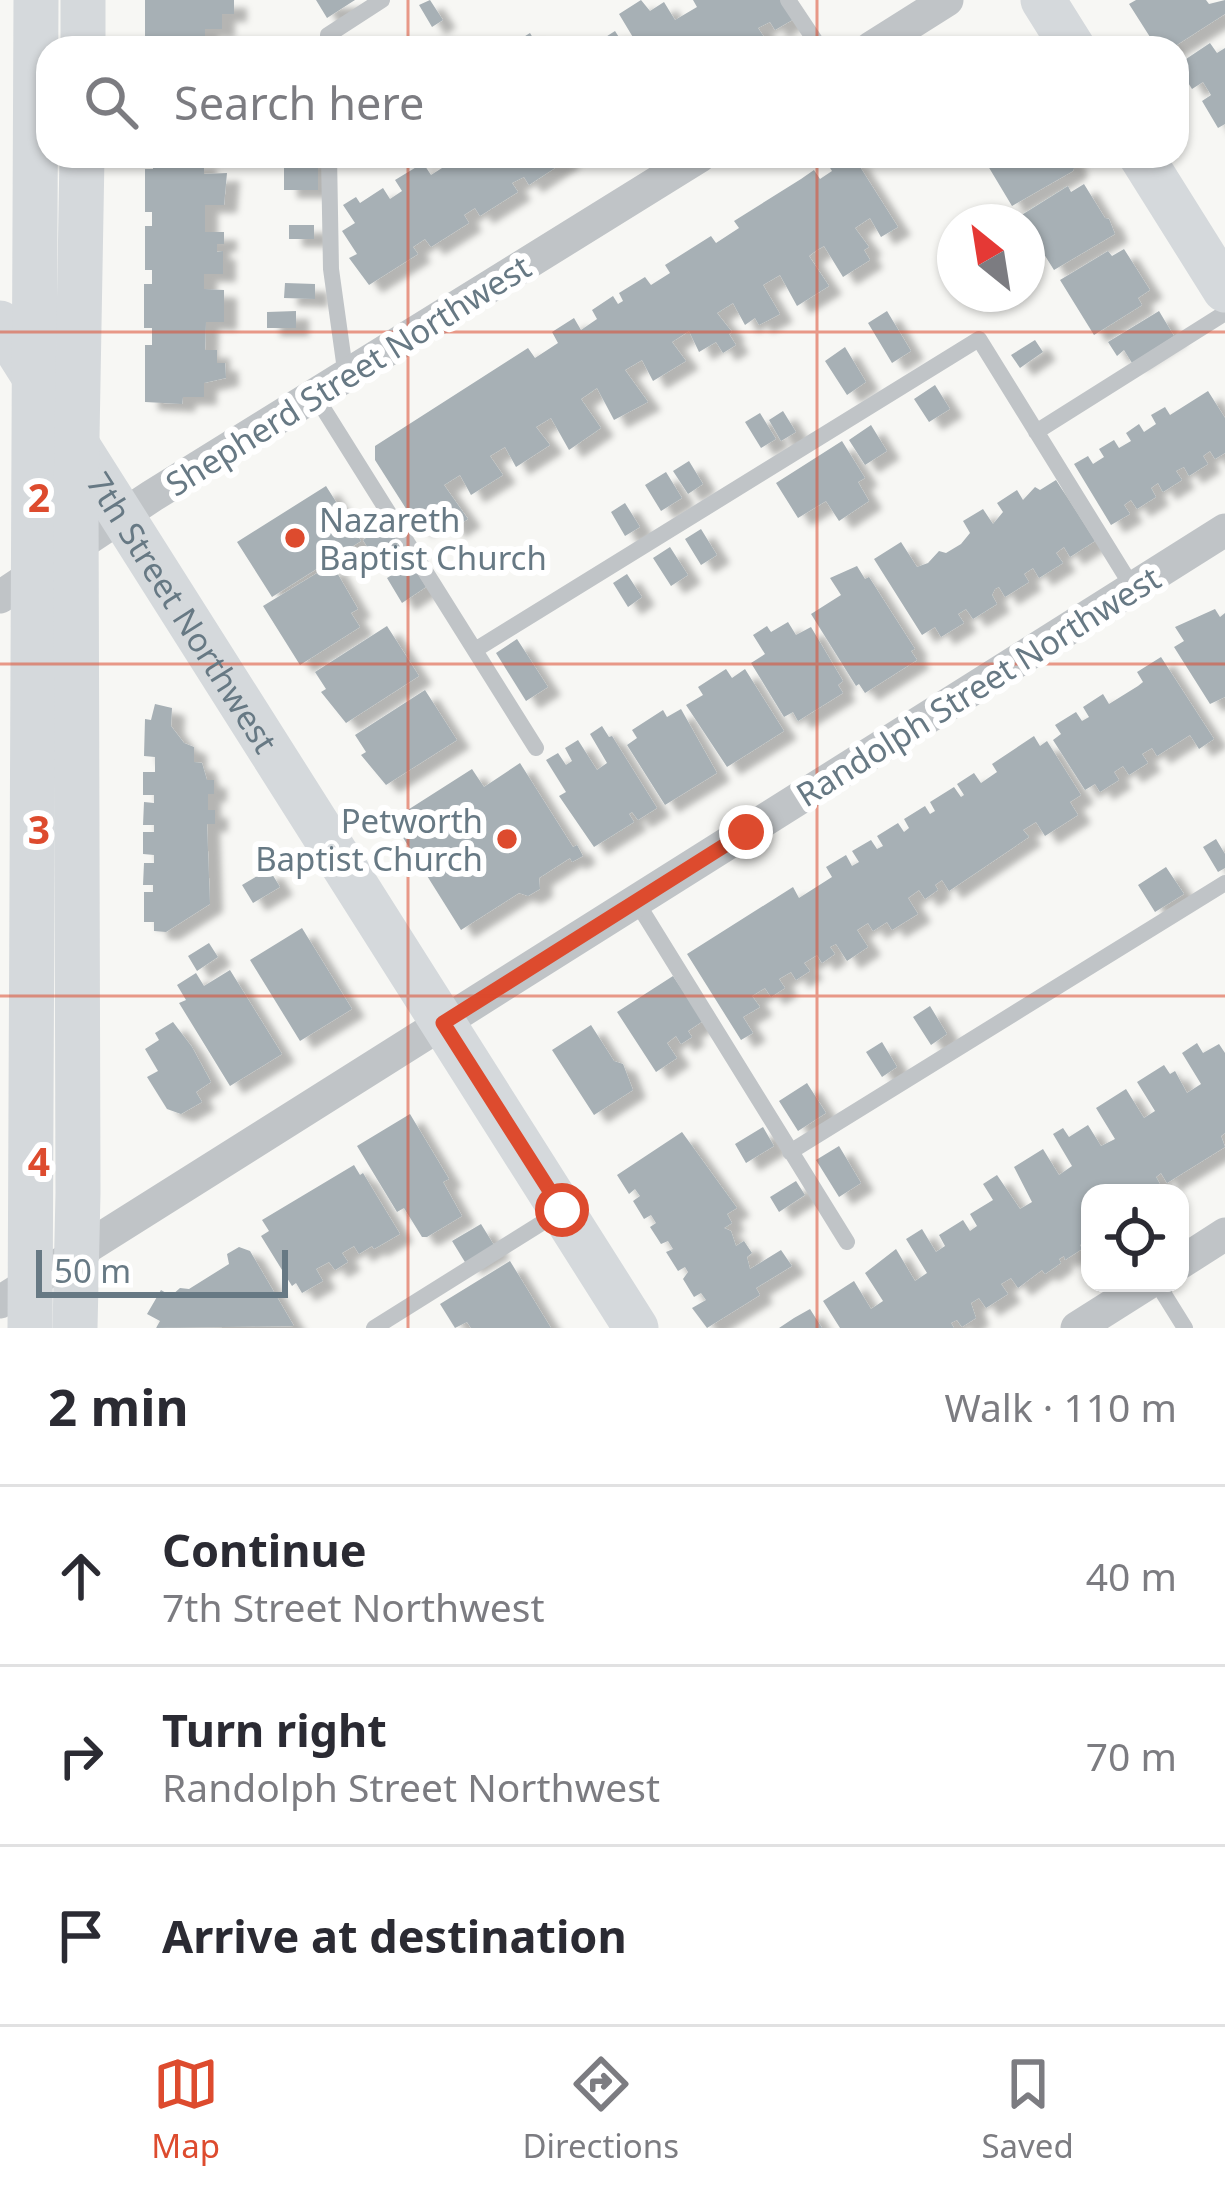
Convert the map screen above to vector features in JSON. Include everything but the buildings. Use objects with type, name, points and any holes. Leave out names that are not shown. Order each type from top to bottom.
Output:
[{"type":"main road","points":[[20,1305],[17,587],[34,378],[36,0]]},
{"type":"main road","points":[[83,0],[83,36]]},
{"type":"main road","points":[[1042,0],[1065,36]]},
{"type":"main road","points":[[75,1328],[82,168]]},
{"type":"main road","points":[[1149,168],[1225,290]]},
{"type":"main road","name":"7th Street Northwest","points":[[0,323],[637,1328]]},
{"type":"street","points":[[890,36],[947,0]]},
{"type":"street","name":"Shepherd Street Northwest","points":[[17,587],[152,496],[681,168]]},
{"type":"street","name":"Randolph Street Northwest","points":[[20,1305],[76,1256],[1225,530]]},
{"type":"street","points":[[1189,1257],[1225,1234]]},
{"type":"street","points":[[1076,1328],[1134,1292]]},
{"type":"lane","points":[[335,36],[382,0]]},
{"type":"lane","points":[[788,0],[812,36]]},
{"type":"lane","points":[[329,168],[331,269],[346,378]]},
{"type":"lane","points":[[1036,432],[1225,313]]},
{"type":"lane","points":[[475,650],[979,339],[1133,589]]},
{"type":"lane","points":[[316,397],[536,748]]},
{"type":"lane","points":[[790,1152],[1225,883]]},
{"type":"lane","points":[[636,901],[847,1242]]},
{"type":"lane","points":[[374,1328],[562,1210]]},
{"type":"lane","points":[[1163,1292],[1186,1328]]},
{"type":"place","name":"Nazareth Baptist Church","points":[[295,538]]},
{"type":"place","name":"Petworth Baptist Church","points":[[507,839]]},
{"type":"route","points":[[562,1210],[443,1023],[746,832]]}]
